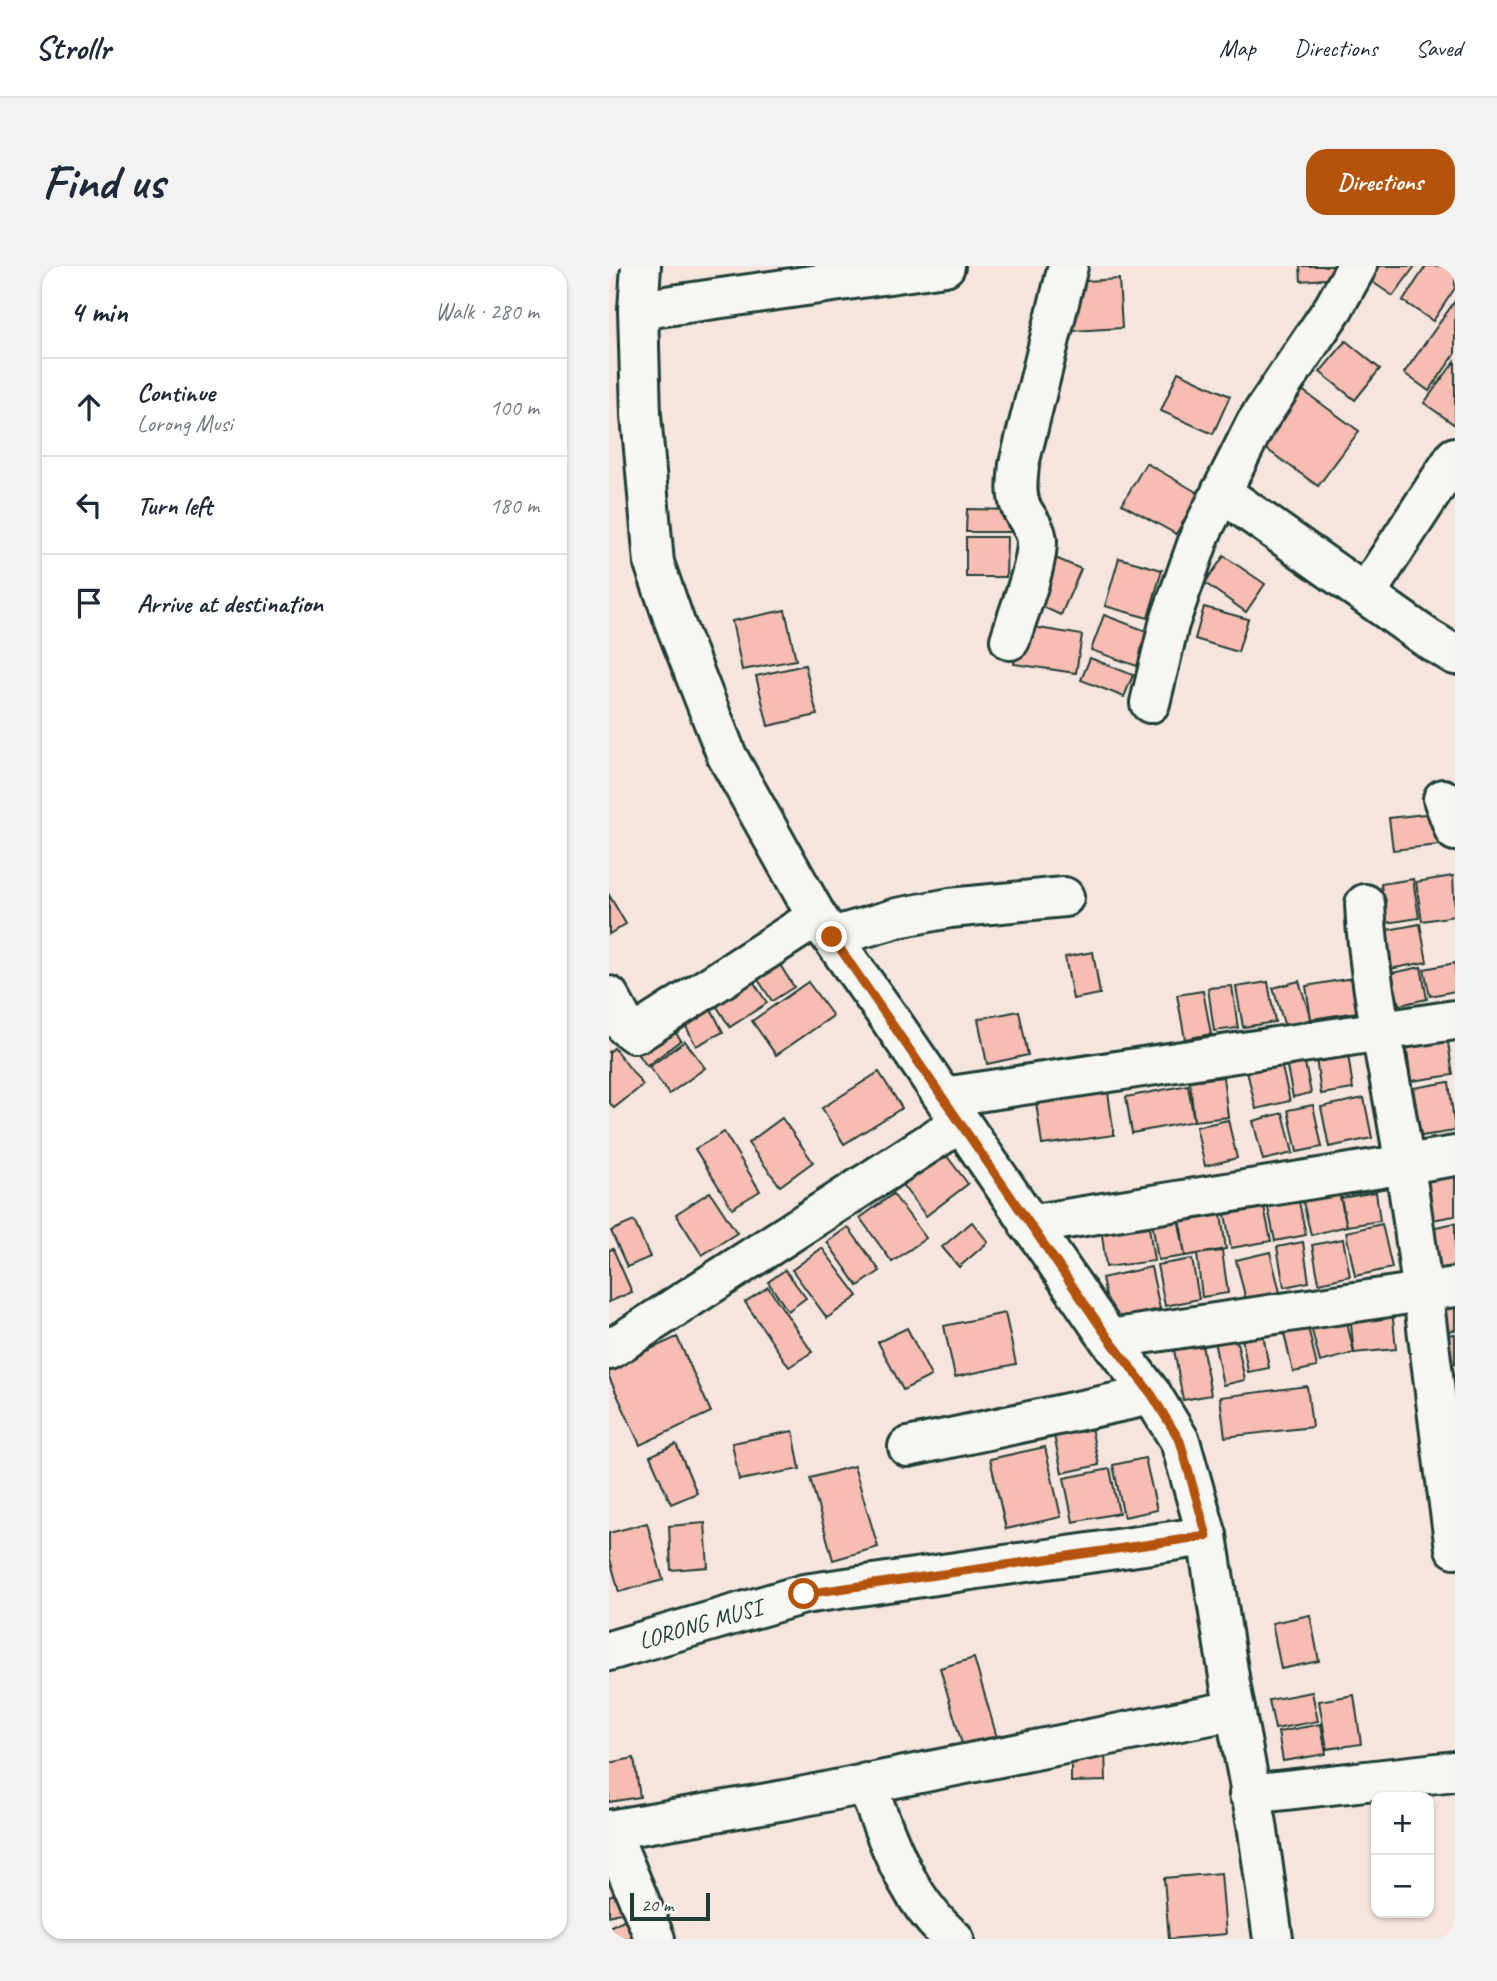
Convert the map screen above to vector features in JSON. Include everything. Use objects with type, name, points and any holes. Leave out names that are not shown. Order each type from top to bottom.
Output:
[{"type":"street","points":[[641,266],[625,416],[655,562],[676,626],[727,756],[825,927],[1029,1225],[1152,1395],[1180,1441],[1207,1536],[1249,1794],[1257,1824],[1273,1939]]},
{"type":"street","points":[[638,310],[945,266]]},
{"type":"street","points":[[1010,640],[1034,563],[1037,542],[1035,531],[1021,508],[1017,493],[1019,464],[1068,266]]},
{"type":"street","points":[[1150,703],[1182,580],[1201,533],[1256,423],[1334,307],[1357,266]]},
{"type":"street","points":[[1366,593],[1455,457]]},
{"type":"street","points":[[1221,492],[1455,655]]},
{"type":"street","points":[[609,996],[625,1027],[634,1033],[639,1032],[825,927],[950,908],[1064,897]]},
{"type":"street","points":[[1365,904],[1380,1033],[1405,1164],[1439,1289],[1455,1548]]},
{"type":"street","points":[[609,1350],[952,1110],[1455,1020]]},
{"type":"street","points":[[1029,1225],[1455,1156]]},
{"type":"street","points":[[1109,1339],[1439,1289]]},
{"type":"street","points":[[908,1447],[1152,1395]]},
{"type":"street","name":"LORONG MUSI","points":[[609,1651],[804,1594],[1207,1536]]},
{"type":"street","points":[[655,1939],[610,1830],[785,1800],[1235,1710]]},
{"type":"street","points":[[1249,1794],[1455,1771]]},
{"type":"street","points":[[866,1783],[892,1850],[915,1897],[954,1939]]},
{"type":"building","points":[[1300,266],[1335,266],[1336,278],[1301,281]]},
{"type":"building","points":[[1373,266],[1415,266],[1393,296],[1365,277]]},
{"type":"building","points":[[1426,266],[1455,266],[1455,288],[1433,321],[1403,301]]},
{"type":"building","points":[[1119,279],[1122,328],[1072,331],[1069,282]]},
{"type":"building","points":[[1455,301],[1455,354],[1429,391],[1404,373]]},
{"type":"building","points":[[1346,341],[1380,369],[1355,400],[1320,372]]},
{"type":"building","points":[[1455,361],[1455,425],[1424,403]]},
{"type":"building","points":[[1178,372],[1230,396],[1213,434],[1161,411]]},
{"type":"building","points":[[1298,387],[1359,431],[1318,486],[1258,443]]},
{"type":"building","points":[[1146,463],[1200,494],[1176,534],[1122,504]]},
{"type":"building","points":[[967,509],[1012,510],[1012,532],[966,532]]},
{"type":"building","points":[[966,537],[1007,537],[1006,577],[966,577]]},
{"type":"building","points":[[1051,556],[1081,569],[1061,615],[1031,602]]},
{"type":"building","points":[[1224,556],[1265,584],[1246,612],[1205,583]]},
{"type":"building","points":[[1119,558],[1162,570],[1148,618],[1105,606]]},
{"type":"building","points":[[1204,607],[1248,619],[1238,652],[1195,639]]},
{"type":"building","points":[[785,610],[796,660],[742,670],[732,621]]},
{"type":"building","points":[[1104,615],[1149,632],[1137,666],[1091,650]]},
{"type":"building","points":[[1020,625],[1082,635],[1076,673],[1014,664]]},
{"type":"building","points":[[1090,658],[1133,675],[1124,697],[1081,680]]},
{"type":"building","points":[[805,665],[817,715],[768,726],[756,676]]},
{"type":"building","points":[[1443,812],[1447,844],[1393,850],[1389,818]]},
{"type":"building","points":[[1453,876],[1455,916],[1422,921],[1416,882]]},
{"type":"building","points":[[1413,879],[1419,918],[1386,923],[1381,884]]},
{"type":"building","points":[[609,895],[626,924],[609,934]]},
{"type":"building","points":[[1420,924],[1427,962],[1389,969],[1382,931]]},
{"type":"building","points":[[1093,952],[1100,994],[1073,999],[1065,957]]},
{"type":"building","points":[[775,957],[794,987],[772,1001],[753,972]]},
{"type":"building","points":[[1455,963],[1455,991],[1430,996],[1424,969]]},
{"type":"building","points":[[1421,967],[1427,999],[1399,1005],[1392,973]]},
{"type":"building","points":[[749,975],[767,1003],[730,1027],[712,999]]},
{"type":"building","points":[[1358,977],[1364,1011],[1311,1019],[1306,986]]},
{"type":"building","points":[[1299,981],[1311,1019],[1285,1027],[1273,988]]},
{"type":"building","points":[[808,982],[833,1016],[776,1055],[752,1021]]},
{"type":"building","points":[[1268,982],[1275,1022],[1243,1027],[1236,987]]},
{"type":"building","points":[[1232,986],[1238,1028],[1214,1031],[1208,988]]},
{"type":"building","points":[[1203,991],[1211,1034],[1185,1039],[1177,995]]},
{"type":"building","points":[[708,1003],[723,1032],[696,1046],[681,1017]]},
{"type":"building","points":[[1019,1011],[1028,1055],[987,1064],[978,1019]]},
{"type":"building","points":[[665,1019],[681,1040],[647,1066],[630,1045]]},
{"type":"building","points":[[1447,1036],[1453,1075],[1411,1081],[1406,1042]]},
{"type":"building","points":[[685,1041],[705,1068],[669,1094],[649,1067]]},
{"type":"building","points":[[614,1048],[643,1085],[614,1108],[609,1102],[609,1052]]},
{"type":"building","points":[[1348,1054],[1353,1089],[1321,1094],[1316,1058]]},
{"type":"building","points":[[1280,1059],[1290,1101],[1256,1109],[1246,1067]]},
{"type":"building","points":[[1305,1063],[1311,1093],[1293,1097],[1287,1067]]},
{"type":"building","points":[[879,1072],[902,1108],[844,1144],[822,1108]]},
{"type":"building","points":[[1223,1077],[1228,1117],[1194,1121],[1190,1081]]},
{"type":"building","points":[[1449,1082],[1455,1131],[1421,1136],[1413,1088]]},
{"type":"building","points":[[1188,1085],[1194,1121],[1132,1133],[1126,1097]]},
{"type":"building","points":[[1108,1092],[1114,1135],[1042,1145],[1036,1102]]},
{"type":"building","points":[[1364,1098],[1372,1138],[1329,1147],[1321,1107]]},
{"type":"building","points":[[1313,1105],[1322,1147],[1297,1152],[1288,1110]]},
{"type":"building","points":[[1283,1113],[1293,1153],[1263,1160],[1253,1121]]},
{"type":"building","points":[[782,1118],[813,1162],[780,1186],[748,1143]]},
{"type":"building","points":[[1228,1120],[1237,1158],[1205,1166],[1196,1127]]},
{"type":"building","points":[[724,1132],[760,1191],[732,1208],[695,1149]]},
{"type":"building","points":[[943,1151],[968,1184],[926,1216],[900,1182]]},
{"type":"building","points":[[1455,1170],[1455,1216],[1420,1222],[1413,1177]]},
{"type":"building","points":[[1338,1189],[1347,1226],[1311,1235],[1302,1198]]},
{"type":"building","points":[[710,1192],[737,1233],[702,1255],[676,1214]]},
{"type":"building","points":[[1376,1192],[1380,1221],[1347,1226],[1341,1198]]},
{"type":"building","points":[[893,1194],[926,1238],[892,1262],[860,1218]]},
{"type":"building","points":[[1298,1197],[1306,1235],[1275,1241],[1267,1203]]},
{"type":"building","points":[[1264,1207],[1271,1241],[1231,1248],[1225,1214]]},
{"type":"building","points":[[1221,1215],[1226,1249],[1185,1256],[1180,1221]]},
{"type":"building","points":[[1178,1217],[1185,1256],[1158,1260],[1152,1221]]},
{"type":"building","points":[[1148,1220],[1154,1261],[1106,1267],[1101,1226]]},
{"type":"building","points":[[634,1221],[650,1257],[627,1267],[611,1231]]},
{"type":"building","points":[[972,1222],[988,1242],[959,1267],[942,1247]]},
{"type":"building","points":[[1455,1223],[1455,1267],[1440,1270],[1431,1228]]},
{"type":"building","points":[[1382,1224],[1392,1268],[1355,1276],[1346,1232]]},
{"type":"building","points":[[848,1227],[880,1271],[858,1286],[827,1242]]},
{"type":"building","points":[[1343,1239],[1350,1276],[1319,1283],[1312,1245]]},
{"type":"building","points":[[1303,1242],[1309,1282],[1284,1287],[1277,1247]]},
{"type":"building","points":[[822,1248],[858,1296],[827,1318],[792,1270]]},
{"type":"building","points":[[613,1249],[632,1292],[609,1302],[609,1250]]},
{"type":"building","points":[[1222,1251],[1228,1293],[1202,1297],[1197,1254]]},
{"type":"building","points":[[1270,1252],[1280,1292],[1246,1300],[1236,1260]]},
{"type":"building","points":[[1192,1259],[1199,1299],[1165,1306],[1157,1265]]},
{"type":"building","points":[[1151,1267],[1160,1309],[1111,1319],[1102,1278]]},
{"type":"building","points":[[785,1270],[806,1298],[788,1311],[768,1282]]},
{"type":"building","points":[[768,1287],[812,1352],[789,1367],[745,1302]]},
{"type":"building","points":[[1455,1299],[1455,1330],[1441,1332],[1437,1301]]},
{"type":"building","points":[[1344,1310],[1354,1353],[1320,1362],[1309,1319]]},
{"type":"building","points":[[1392,1310],[1396,1349],[1354,1353],[1350,1315]]},
{"type":"building","points":[[1005,1313],[1016,1364],[955,1377],[944,1326]]},
{"type":"building","points":[[1306,1318],[1317,1367],[1293,1372],[1282,1324]]},
{"type":"building","points":[[907,1328],[931,1376],[903,1390],[878,1342]]},
{"type":"building","points":[[1262,1328],[1269,1368],[1248,1372],[1241,1332]]},
{"type":"building","points":[[1235,1332],[1245,1380],[1223,1385],[1213,1336]]},
{"type":"building","points":[[1200,1333],[1211,1395],[1183,1400],[1172,1338]]},
{"type":"building","points":[[1455,1334],[1455,1364],[1444,1366],[1439,1336]]},
{"type":"building","points":[[677,1337],[711,1412],[640,1445],[609,1377],[609,1368]]},
{"type":"building","points":[[1307,1386],[1312,1427],[1225,1437],[1220,1397]]},
{"type":"building","points":[[1090,1423],[1099,1465],[1062,1473],[1053,1431]]},
{"type":"building","points":[[793,1431],[800,1469],[739,1480],[732,1443]]},
{"type":"building","points":[[676,1444],[697,1493],[671,1504],[650,1456]]},
{"type":"building","points":[[1045,1447],[1061,1517],[1006,1529],[990,1459]]},
{"type":"building","points":[[1145,1458],[1157,1510],[1124,1517],[1113,1465]]},
{"type":"building","points":[[854,1466],[878,1547],[833,1560],[810,1478]]},
{"type":"building","points":[[1110,1469],[1119,1513],[1073,1522],[1064,1478]]},
{"type":"building","points":[[647,1523],[663,1580],[619,1592],[609,1555],[609,1533]]},
{"type":"building","points":[[705,1523],[708,1567],[671,1570],[669,1526]]},
{"type":"building","points":[[1310,1615],[1319,1661],[1281,1669],[1272,1623]]},
{"type":"building","points":[[974,1658],[998,1741],[964,1751],[940,1668]]},
{"type":"building","points":[[1312,1692],[1318,1721],[1275,1729],[1269,1700]]},
{"type":"building","points":[[1354,1695],[1361,1744],[1327,1749],[1319,1701]]},
{"type":"building","points":[[1321,1724],[1326,1754],[1283,1761],[1278,1732]]},
{"type":"building","points":[[1105,1750],[1106,1781],[1071,1782],[1071,1751]]},
{"type":"building","points":[[634,1758],[640,1797],[609,1802],[609,1763]]},
{"type":"building","points":[[1221,1873],[1226,1934],[1169,1939],[1164,1878]]},
{"type":"building","points":[[617,1893],[623,1912],[609,1916],[609,1896]]},
{"type":"building","points":[[632,1916],[642,1939],[609,1939],[609,1927]]},
{"type":"route","points":[[804,1594],[1207,1536],[1180,1441],[1152,1395],[1029,1225],[944,1097],[832,937]]}]
